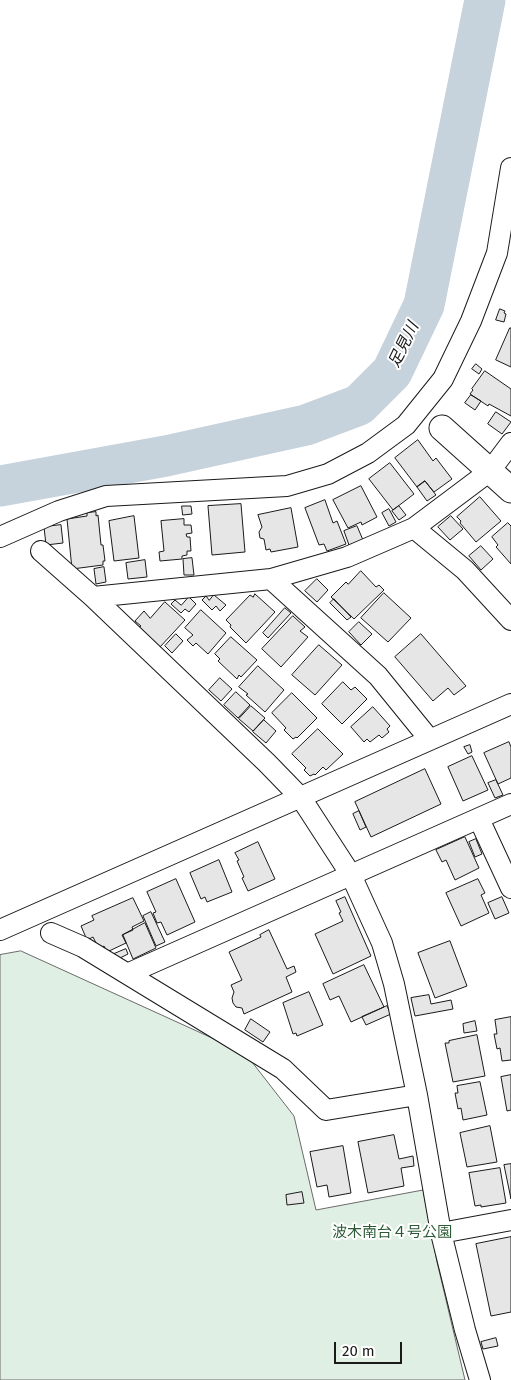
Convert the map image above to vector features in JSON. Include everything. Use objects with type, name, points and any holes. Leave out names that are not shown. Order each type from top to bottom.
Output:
[{"type":"street","points":[[0,537],[59,511],[106,496],[287,486],[328,474],[368,453],[406,425],[443,379],[471,321],[497,253],[511,168]]},
{"type":"street","points":[[442,428],[511,490]]},
{"type":"street","points":[[93,597],[271,579],[347,558],[414,528],[490,471],[511,443]]},
{"type":"street","points":[[414,528],[465,570],[511,620]]},
{"type":"street","points":[[41,551],[93,597],[301,798],[351,875],[385,951],[394,984],[417,1095],[441,1233],[465,1330],[480,1380]]},
{"type":"street","points":[[271,579],[378,676],[430,740]]},
{"type":"street","points":[[0,930],[511,704]]},
{"type":"street","points":[[127,974],[511,804]]},
{"type":"street","points":[[479,819],[511,888]]},
{"type":"street","points":[[51,933],[83,947],[283,1069],[326,1110],[417,1095]]},
{"type":"street","points":[[441,1233],[511,1220]]},
{"type":"green space","name":"波木南台４号公園","points":[[21,951],[245,1053],[294,1116],[316,1210],[423,1190],[437,1262],[465,1380],[0,1380],[0,955]]},
{"type":"building","points":[[500,309],[505,311],[504,313],[506,314],[504,322],[496,320]]},
{"type":"building","points":[[511,328],[511,367],[496,360]]},
{"type":"building","points":[[476,364],[482,369],[479,374],[472,369]]},
{"type":"building","points":[[485,371],[511,389],[511,416],[489,404],[488,406],[470,394]]},
{"type":"building","points":[[471,395],[481,401],[475,410],[465,403]]},
{"type":"building","points":[[496,412],[511,422],[502,434],[488,424]]},
{"type":"building","points":[[418,440],[433,461],[436,458],[452,479],[434,492],[425,481],[417,487],[395,458]]},
{"type":"building","points":[[390,463],[414,494],[393,510],[369,479]]},
{"type":"building","points":[[425,481],[436,495],[427,501],[417,487]]},
{"type":"building","points":[[361,486],[377,517],[362,525],[361,522],[348,528],[333,500]]},
{"type":"building","points":[[480,497],[501,521],[476,542],[457,517]]},
{"type":"building","points":[[325,500],[333,523],[337,521],[346,544],[327,551],[324,544],[319,545],[305,508]]},
{"type":"building","points":[[241,504],[245,552],[212,555],[208,506]]},
{"type":"building","points":[[182,506],[191,506],[192,514],[183,515]]},
{"type":"building","points":[[399,506],[406,515],[399,520],[392,511]]},
{"type":"building","points":[[291,508],[298,547],[271,552],[270,549],[266,550],[264,539],[260,538],[259,532],[262,527],[258,515]]},
{"type":"building","points":[[389,509],[396,522],[389,526],[382,513]]},
{"type":"building","points":[[96,512],[105,561],[103,561],[103,565],[72,569],[67,519],[87,516],[87,513]]},
{"type":"building","points":[[134,516],[139,558],[114,561],[109,521]]},
{"type":"building","points":[[451,516],[463,529],[450,540],[438,527]]},
{"type":"building","points":[[184,519],[184,525],[191,525],[192,533],[186,534],[187,537],[190,537],[191,551],[187,551],[187,555],[182,556],[182,559],[160,561],[159,552],[164,551],[161,521]]},
{"type":"building","points":[[508,523],[511,526],[511,564],[496,547],[498,545],[492,537]]},
{"type":"building","points":[[61,525],[63,543],[46,545],[44,527]]},
{"type":"building","points":[[357,526],[363,540],[349,545],[344,531]]},
{"type":"building","points":[[481,546],[493,559],[481,570],[469,556]]},
{"type":"building","points":[[192,558],[194,575],[184,575],[183,559]]},
{"type":"building","points":[[145,560],[147,577],[128,579],[126,563]]},
{"type":"building","points":[[104,567],[106,582],[96,584],[94,569]]},
{"type":"building","points":[[361,571],[376,587],[379,585],[384,590],[354,619],[331,597],[346,582],[348,584]]},
{"type":"building","points":[[317,579],[328,590],[317,602],[305,591]]},
{"type":"building","points":[[384,593],[411,618],[388,642],[361,618]]},
{"type":"building","points":[[255,594],[275,612],[246,643],[230,627],[231,625],[226,620],[250,595],[253,597]]},
{"type":"building","points":[[214,595],[226,605],[220,611],[216,606],[212,610],[202,600],[206,596],[209,600]]},
{"type":"building","points":[[189,597],[196,604],[189,612],[185,609],[181,613],[171,604],[175,600],[181,605]]},
{"type":"building","points":[[334,599],[351,617],[347,620],[330,603]]},
{"type":"building","points":[[165,602],[185,620],[160,647],[135,621],[144,611],[150,618]]},
{"type":"building","points":[[285,608],[291,613],[268,638],[263,633]]},
{"type":"building","points":[[201,610],[226,633],[208,654],[196,643],[193,646],[187,640],[193,635],[185,628]]},
{"type":"building","points":[[293,616],[305,627],[300,631],[308,637],[281,667],[262,649]]},
{"type":"building","points":[[359,622],[372,634],[361,645],[349,632]]},
{"type":"building","points":[[176,634],[183,641],[172,653],[165,646]]},
{"type":"building","points":[[421,634],[466,686],[454,695],[448,688],[433,701],[395,657]]},
{"type":"building","points":[[231,637],[257,660],[241,677],[239,675],[237,679],[218,661],[220,659],[215,654]]},
{"type":"building","points":[[319,645],[342,665],[315,695],[292,675]]},
{"type":"building","points":[[258,666],[284,690],[265,712],[239,687]]},
{"type":"building","points":[[220,678],[232,689],[221,701],[209,690]]},
{"type":"building","points":[[343,682],[351,690],[355,687],[367,699],[342,724],[322,704]]},
{"type":"building","points":[[236,692],[250,705],[238,718],[224,705]]},
{"type":"building","points":[[292,693],[317,718],[297,738],[293,739],[272,713]]},
{"type":"building","points":[[251,706],[265,718],[253,731],[239,719]]},
{"type":"building","points":[[373,707],[390,726],[387,729],[389,732],[382,738],[379,735],[370,742],[367,739],[364,742],[351,727]]},
{"type":"building","points":[[264,720],[276,731],[266,743],[253,732]]},
{"type":"building","points":[[318,729],[343,754],[326,770],[323,767],[315,775],[310,776],[304,770],[306,768],[292,754]]},
{"type":"building","points":[[509,742],[511,747],[511,778],[498,784],[484,753]]},
{"type":"building","points":[[470,745],[472,752],[468,754],[464,747]]},
{"type":"building","points":[[472,756],[488,790],[463,801],[448,767]]},
{"type":"building","points":[[425,769],[441,804],[371,837],[355,802]]},
{"type":"building","points":[[496,780],[503,795],[495,798],[488,783]]},
{"type":"building","points":[[359,811],[366,827],[360,830],[353,814]]},
{"type":"building","points":[[465,837],[479,868],[455,880],[446,860],[442,862],[436,850]]},
{"type":"building","points":[[476,839],[482,854],[475,857],[469,842]]},
{"type":"building","points":[[258,842],[275,879],[248,891],[237,861],[239,860],[235,853]]},
{"type":"building","points":[[219,860],[232,892],[207,902],[205,897],[201,899],[190,873]]},
{"type":"building","points":[[176,879],[195,922],[167,935],[161,922],[157,923],[153,913],[156,912],[147,892]]},
{"type":"building","points":[[478,879],[485,893],[481,895],[489,913],[461,926],[446,893]]},
{"type":"building","points":[[345,897],[371,956],[333,974],[315,934],[343,921],[336,901]]},
{"type":"building","points":[[502,897],[509,913],[495,919],[488,903]]},
{"type":"building","points":[[133,898],[144,921],[132,927],[133,930],[122,935],[126,943],[107,952],[104,946],[99,949],[93,937],[87,940],[81,926],[94,920],[92,916]]},
{"type":"building","points":[[151,912],[165,942],[156,946],[143,916]]},
{"type":"building","points":[[145,923],[156,948],[133,959],[123,935]]},
{"type":"building","points":[[269,930],[287,969],[294,966],[296,972],[286,977],[292,992],[244,1014],[242,1008],[236,1007],[233,1003],[234,992],[231,985],[242,980],[229,952],[261,937],[260,935]]},
{"type":"building","points":[[450,941],[467,986],[435,998],[418,953]]},
{"type":"building","points":[[126,949],[128,954],[116,960],[114,954]]},
{"type":"building","points":[[364,965],[384,1007],[351,1022],[339,996],[330,1000],[323,984]]},
{"type":"building","points":[[309,992],[323,1025],[297,1036],[296,1033],[293,1034],[283,1003]]},
{"type":"building","points":[[429,995],[431,1004],[451,1000],[453,1009],[415,1016],[411,998]]},
{"type":"building","points":[[387,1006],[391,1014],[366,1025],[362,1017]]},
{"type":"building","points":[[511,1017],[511,1060],[502,1061],[500,1048],[497,1049],[494,1034],[497,1034],[495,1020]]},
{"type":"building","points":[[251,1019],[270,1032],[263,1042],[245,1030]]},
{"type":"building","points":[[475,1021],[477,1031],[464,1033],[463,1024]]},
{"type":"building","points":[[477,1035],[485,1076],[453,1082],[445,1043]]},
{"type":"building","points":[[511,1075],[511,1110],[507,1111],[501,1077]]},
{"type":"building","points":[[480,1082],[487,1115],[463,1120],[461,1108],[458,1109],[455,1093],[458,1093],[457,1086]]},
{"type":"building","points":[[490,1126],[497,1162],[467,1167],[460,1133]]},
{"type":"building","points":[[394,1135],[399,1159],[413,1156],[414,1166],[401,1168],[404,1186],[368,1193],[358,1142]]},
{"type":"building","points":[[343,1146],[351,1193],[329,1197],[327,1185],[317,1187],[310,1152]]},
{"type":"building","points":[[511,1164],[511,1199],[504,1165]]},
{"type":"building","points":[[500,1168],[506,1203],[481,1207],[481,1205],[475,1206],[469,1173]]},
{"type":"building","points":[[302,1192],[304,1203],[287,1205],[286,1195]]},
{"type":"building","points":[[511,1237],[511,1312],[491,1316],[476,1244]]},
{"type":"building","points":[[496,1338],[498,1346],[483,1349],[481,1342]]},
{"type":"waterway","name":"足見川","points":[[0,486],[166,456],[306,425],[359,405],[392,372],[424,305],[485,0]]}]
